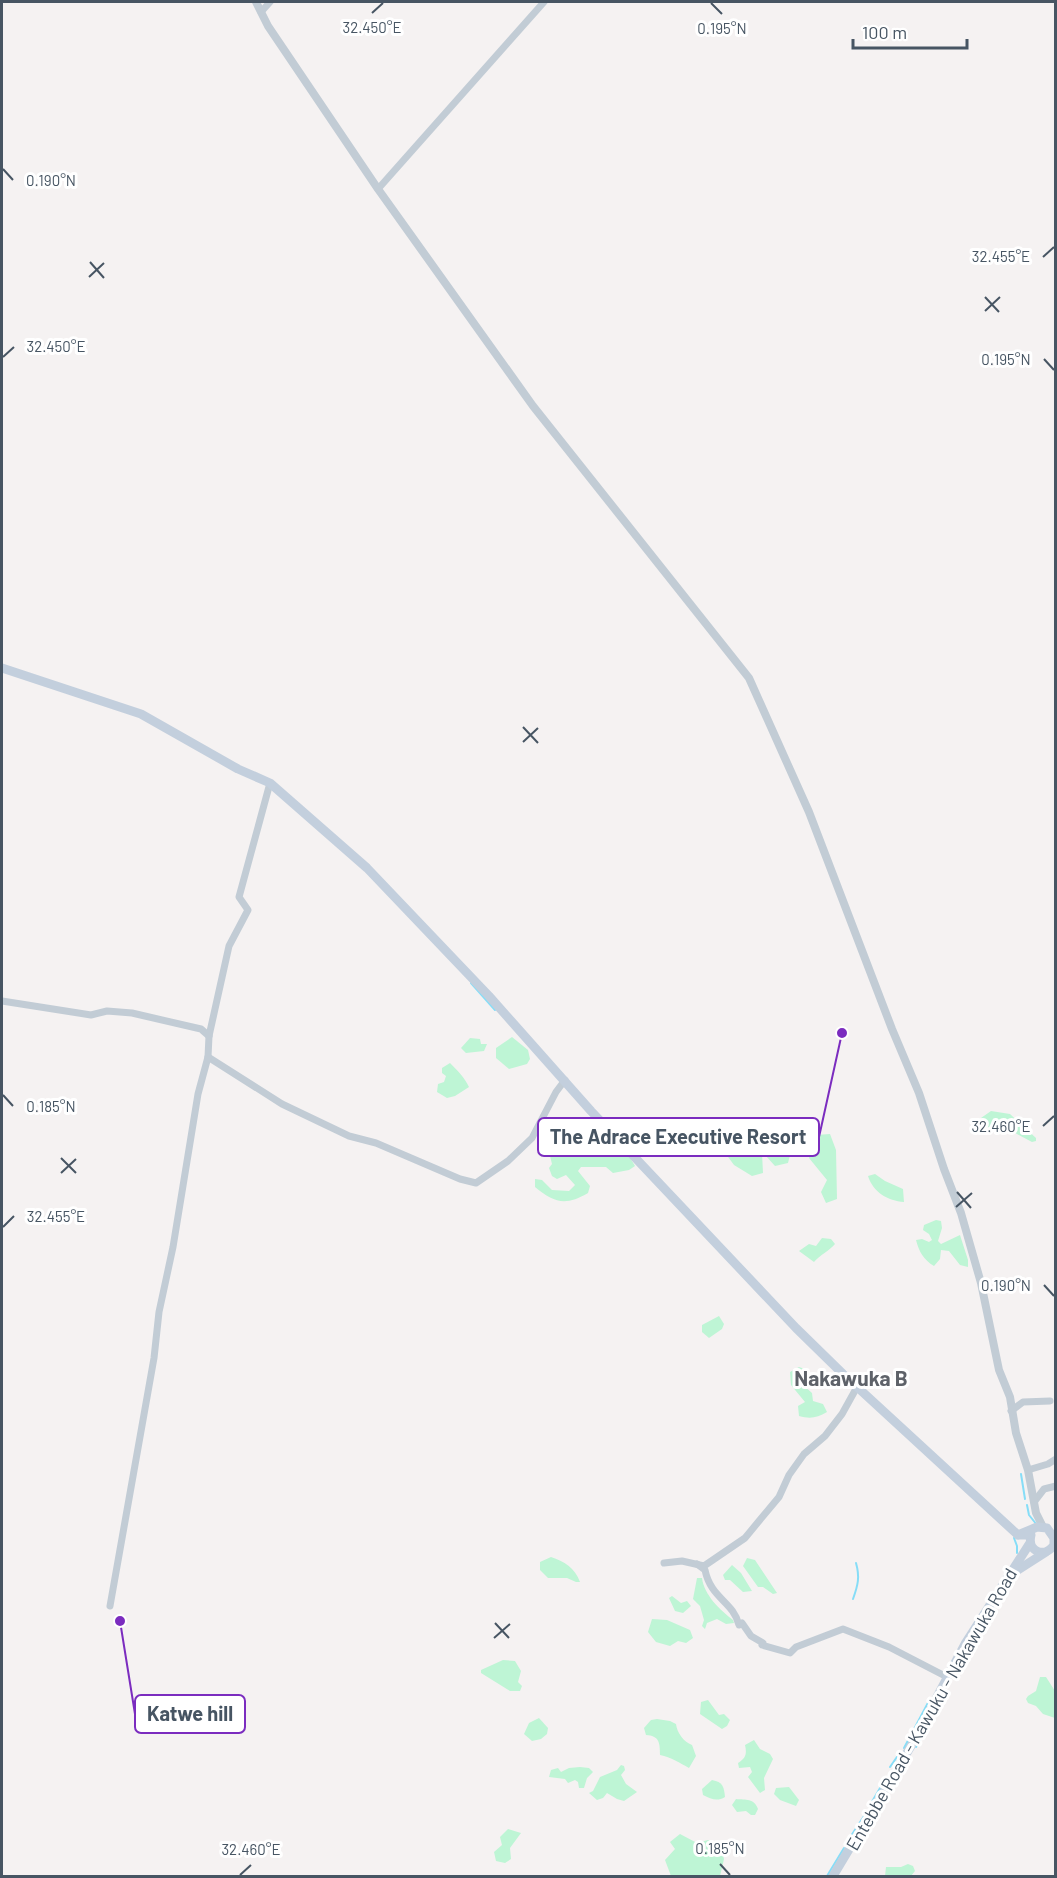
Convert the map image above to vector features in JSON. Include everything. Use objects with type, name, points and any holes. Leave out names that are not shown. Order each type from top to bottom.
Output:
[{"type":"main road","points":[[2,668],[141,714],[238,769],[270,783],[368,868],[766,1297],[857,1387],[1018,1535],[1031,1535],[1030,1543],[1036,1551],[1051,1551]]},
{"type":"main road","points":[[1008,1576],[1051,1551],[1054,1545],[1055,1539],[1049,1530],[1043,1527],[1018,1535]]},
{"type":"main road","name":"Entebbe Road - Kawuku - Nakawuka Road","points":[[833,1876],[911,1746],[965,1644],[1030,1543]]},
{"type":"street","points":[[256,2],[267,26],[378,189],[533,406],[749,678],[809,812],[892,1029],[920,1092],[967,1233],[981,1283],[999,1370],[1010,1397],[1011,1411],[1028,1470],[1036,1513],[1043,1527]]},
{"type":"street","points":[[261,12],[270,2]]},
{"type":"street","points":[[378,189],[544,2]]},
{"type":"street","points":[[110,1606],[154,1358],[159,1312],[173,1246],[198,1094],[208,1058],[209,1036],[229,946],[248,910],[239,897],[270,783]]},
{"type":"street","points":[[2,1000],[91,1015],[107,1011],[132,1013],[201,1029],[209,1036]]},
{"type":"street","points":[[208,1058],[282,1104],[349,1136],[376,1143],[460,1179],[476,1183],[508,1161],[532,1138],[556,1092],[565,1080]]},
{"type":"street","points":[[664,1563],[682,1561],[704,1566],[745,1538],[779,1497],[789,1474],[804,1454],[831,1429],[857,1387]]},
{"type":"street","points":[[1011,1411],[1023,1402],[1050,1401]]},
{"type":"street","points":[[1028,1470],[1056,1459]]},
{"type":"street","points":[[1034,1502],[1044,1490],[1056,1486]]},
{"type":"street","points":[[697,1564],[705,1570],[707,1583],[725,1605],[736,1612],[739,1625],[742,1623],[751,1636],[763,1643],[762,1645],[790,1653],[796,1647],[843,1629],[889,1647],[947,1677]]},
{"type":"green space","points":[[512,1037],[528,1050],[530,1059],[527,1064],[509,1069],[496,1058],[496,1048]]},
{"type":"green space","points":[[470,1038],[480,1039],[481,1044],[487,1044],[484,1051],[466,1053],[461,1048]]},
{"type":"green space","points":[[450,1063],[469,1087],[447,1098],[437,1092],[438,1084],[444,1082],[446,1076],[442,1073],[442,1068]]},
{"type":"green space","points":[[991,1111],[1010,1114],[1036,1138],[1036,1141],[1032,1142],[1004,1127],[996,1130],[984,1126],[981,1118]]},
{"type":"green space","points":[[583,1119],[591,1120],[629,1156],[635,1166],[629,1170],[613,1173],[606,1167],[581,1167],[578,1171],[590,1186],[588,1193],[567,1201],[548,1197],[535,1187],[535,1179],[542,1180],[552,1190],[569,1191],[575,1185],[566,1175],[557,1179],[552,1176],[549,1168],[552,1164],[550,1156],[562,1153],[568,1157],[565,1143],[553,1147],[547,1139],[545,1127],[552,1123],[560,1128],[572,1129],[577,1122]]},
{"type":"green space","points":[[714,1125],[741,1126],[758,1140],[762,1153],[763,1173],[752,1176],[734,1165],[720,1146],[701,1147],[698,1135]]},
{"type":"green space","points":[[781,1125],[789,1134],[792,1146],[788,1163],[775,1166],[766,1156],[771,1149],[770,1133]]},
{"type":"green space","points":[[830,1134],[836,1150],[837,1199],[826,1203],[821,1192],[827,1180],[809,1158],[816,1135]]},
{"type":"green space","points":[[875,1174],[903,1189],[904,1202],[887,1198],[877,1191],[868,1176]]},
{"type":"green space","points":[[936,1220],[941,1221],[942,1228],[938,1241],[941,1244],[960,1235],[968,1267],[960,1265],[949,1251],[941,1250],[940,1259],[934,1266],[922,1255],[916,1240],[922,1239],[929,1242],[932,1240],[923,1230],[924,1225]]},
{"type":"green space","points":[[822,1238],[831,1239],[835,1244],[814,1262],[799,1251],[809,1244],[816,1246]]},
{"type":"green space","points":[[719,1316],[724,1324],[722,1329],[709,1338],[702,1332],[702,1325]]},
{"type":"green space","points":[[799,1367],[805,1369],[805,1373],[801,1374],[802,1384],[812,1393],[813,1401],[823,1404],[827,1412],[820,1416],[799,1416],[798,1406],[805,1402],[791,1385],[790,1372]]},
{"type":"green space","points":[[551,1557],[568,1566],[580,1582],[567,1578],[548,1578],[540,1570],[540,1562]]},
{"type":"green space","points":[[747,1558],[755,1560],[777,1593],[773,1594],[763,1587],[758,1587],[743,1566]]},
{"type":"green space","points":[[732,1565],[741,1573],[752,1591],[743,1592],[730,1580],[725,1580],[723,1575]]},
{"type":"green space","points":[[697,1578],[702,1578],[709,1596],[734,1623],[726,1624],[717,1619],[707,1623],[705,1629],[702,1626],[704,1620],[700,1606],[693,1599]]},
{"type":"green space","points":[[672,1596],[681,1603],[687,1601],[691,1606],[683,1613],[675,1611],[669,1598]]},
{"type":"green space","points":[[652,1619],[667,1620],[690,1630],[693,1638],[686,1643],[678,1641],[670,1646],[656,1642],[648,1632]]},
{"type":"green space","points":[[503,1660],[515,1661],[521,1671],[518,1682],[522,1686],[520,1691],[510,1691],[481,1673],[481,1670]]},
{"type":"green space","points":[[1040,1677],[1046,1677],[1055,1691],[1055,1718],[1043,1714],[1026,1699],[1036,1691]]},
{"type":"green space","points":[[708,1700],[719,1715],[724,1714],[730,1720],[722,1729],[700,1714],[701,1702]]},
{"type":"green space","points":[[539,1718],[548,1728],[547,1734],[541,1739],[532,1741],[524,1734],[529,1723]]},
{"type":"green space","points":[[657,1719],[676,1724],[681,1737],[692,1745],[696,1756],[689,1768],[660,1755],[658,1740],[646,1735],[644,1728],[651,1720]]},
{"type":"green space","points":[[754,1740],[760,1749],[770,1754],[773,1759],[764,1778],[765,1790],[760,1793],[748,1777],[752,1772],[750,1767],[739,1768],[738,1763],[745,1756],[745,1745]]},
{"type":"green space","points":[[621,1765],[624,1766],[625,1770],[621,1775],[626,1784],[637,1792],[624,1801],[607,1793],[603,1798],[597,1800],[589,1793],[593,1791],[600,1777],[617,1770]]},
{"type":"green space","points":[[558,1768],[561,1772],[569,1768],[589,1768],[593,1772],[587,1778],[584,1788],[579,1788],[575,1780],[568,1783],[565,1779],[549,1777],[551,1770]]},
{"type":"green space","points":[[712,1780],[719,1782],[722,1786],[725,1797],[722,1799],[711,1799],[703,1795],[702,1789]]},
{"type":"green space","points":[[789,1787],[799,1800],[796,1806],[780,1800],[774,1794],[776,1788]]},
{"type":"green space","points":[[736,1799],[749,1800],[754,1803],[758,1809],[755,1815],[746,1811],[737,1812],[732,1805]]},
{"type":"green space","points":[[508,1829],[521,1833],[510,1848],[511,1859],[505,1863],[496,1861],[494,1852],[502,1845],[500,1837]]},
{"type":"green space","points":[[680,1834],[697,1843],[708,1840],[720,1844],[724,1859],[720,1876],[671,1876],[665,1860],[675,1849],[670,1842]]},
{"type":"green space","points":[[908,1864],[913,1866],[915,1871],[911,1876],[885,1876],[886,1867],[901,1867]]},
{"type":"waterway","points":[[471,983],[495,1010]]},
{"type":"waterway","points":[[1021,1474],[1025,1499]]},
{"type":"waterway","points":[[1027,1505],[1029,1515],[1037,1525]]},
{"type":"waterway","points":[[1014,1538],[1017,1553]]},
{"type":"waterway","points":[[853,1599],[858,1581],[856,1563]]},
{"type":"waterway","points":[[964,1658],[983,1625]]},
{"type":"waterway","points":[[904,1748],[930,1699]]},
{"type":"waterway","points":[[916,1747],[925,1731]]},
{"type":"waterway","points":[[890,1767],[899,1754]]},
{"type":"waterway","points":[[870,1805],[886,1778]]},
{"type":"waterway","points":[[847,1842],[866,1813]]},
{"type":"waterway","points":[[827,1876],[844,1848]]},
{"type":"place","name":"The Adrace Executive Resort","points":[[842,1033]]},
{"type":"place","name":"Katwe hill","points":[[120,1621]]},
{"type":"district","name":"Nakawuka B","points":[[851,1377]]}]
